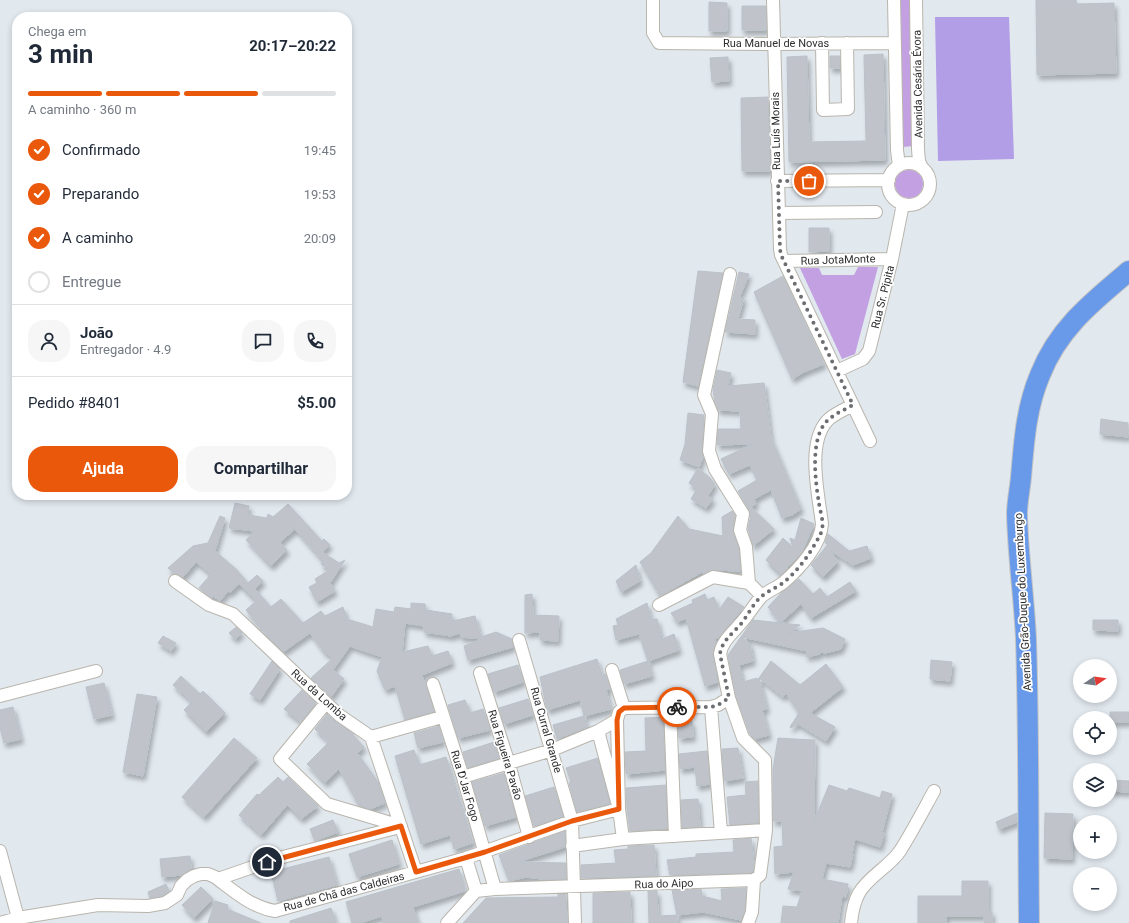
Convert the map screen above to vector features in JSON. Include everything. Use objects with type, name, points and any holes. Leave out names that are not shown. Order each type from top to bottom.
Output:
[{"type":"main road","name":"Avenida Grão-Duque do Luxemburgo","points":[[1030,923],[1029,763],[1026,637],[1017,513],[1022,452],[1027,419],[1040,375],[1057,342],[1080,314],[1129,271]]},
{"type":"street","name":"Rua Manuel de Novas","points":[[653,0],[653,33],[659,43],[894,43]]},
{"type":"street","name":"Rua Luís Morais","points":[[773,0],[780,249],[784,261],[870,441]]},
{"type":"street","name":"Avenida Cesária Évora","points":[[894,0],[897,143],[899,166]]},
{"type":"street","name":"Avenida Cesária Évora","points":[[916,0],[918,150],[919,161],[922,168]]},
{"type":"street","points":[[822,43],[823,110],[848,109],[846,43]]},
{"type":"street","points":[[910,163],[922,168],[929,179],[930,186],[924,198],[911,205],[903,204],[893,197],[890,192],[889,180],[891,174],[899,166],[910,163]]},
{"type":"street","points":[[778,181],[889,180]]},
{"type":"street","name":"Rua Sr. Pipita","points":[[837,371],[859,362],[867,356],[892,258],[903,204]]},
{"type":"street","points":[[779,213],[876,212]]},
{"type":"street","name":"Rua JotaMonte","points":[[784,261],[892,258]]},
{"type":"street","points":[[730,274],[704,395],[712,414],[709,451],[715,469],[743,514],[740,530],[746,547],[749,583]]},
{"type":"street","points":[[748,923],[752,912],[754,880],[760,875],[766,830],[765,760],[743,738],[729,698],[720,654],[721,647],[724,641],[741,624],[762,596],[783,583],[807,558],[822,530],[815,464],[819,434],[826,422],[832,416],[853,405]]},
{"type":"street","points":[[659,604],[713,577],[749,583],[762,596]]},
{"type":"street","name":"Rua da Lomba","points":[[175,581],[209,605],[232,614],[339,715],[371,737]]},
{"type":"street","name":"Rua Curral Grande","points":[[519,640],[572,821],[575,923]]},
{"type":"street","points":[[612,670],[624,708]]},
{"type":"street","points":[[0,696],[96,671]]},
{"type":"street","name":"Rua Figueira Pavão","points":[[480,673],[509,764],[530,837]]},
{"type":"street","name":"Rua D'Jar Fogo","points":[[432,684],[463,777],[495,889]]},
{"type":"street","points":[[623,840],[619,809],[617,720],[619,712],[624,708],[711,707],[718,705],[729,698]]},
{"type":"street","points":[[326,703],[280,758],[327,804],[401,826]]},
{"type":"street","points":[[670,707],[675,836]]},
{"type":"street","points":[[711,707],[721,833]]},
{"type":"street","points":[[416,872],[371,737],[442,717]]},
{"type":"street","points":[[463,777],[552,750],[598,731],[617,720]]},
{"type":"street","points":[[598,731],[619,809]]},
{"type":"street","points":[[850,923],[859,893],[868,882],[890,863],[900,851],[934,791]]},
{"type":"street","name":"Rua de Chã das Caldeiras","points":[[218,879],[253,905],[275,911],[466,858],[530,837],[572,821],[619,809]]},
{"type":"street","points":[[0,923],[18,918],[98,905],[148,906],[165,903],[177,895],[181,886],[194,876],[208,874],[218,879],[279,858],[401,826]]},
{"type":"street","points":[[572,846],[623,840],[766,830]]},
{"type":"street","points":[[0,851],[18,918]]},
{"type":"street","points":[[447,923],[476,892],[466,858]]},
{"type":"street","name":"Rua do Aipo","points":[[476,892],[495,889],[754,880]]},
{"type":"shaded area","points":[[900,0],[910,0],[913,146],[903,147]]},
{"type":"shaded area","points":[[935,17],[1009,17],[1014,159],[938,161]]},
{"type":"shaded area","points":[[909,170],[919,174],[923,184],[919,194],[909,198],[899,194],[895,184],[899,174]]},
{"type":"shaded area","points":[[858,267],[878,267],[855,354],[842,359],[800,268],[819,268],[822,275],[854,275]]},
{"type":"building","points":[[1036,0],[1076,0],[1077,4],[1114,3],[1116,73],[1037,75]]},
{"type":"building","points":[[709,2],[727,3],[727,31],[709,31]]},
{"type":"building","points":[[742,6],[766,6],[766,30],[742,30]]},
{"type":"building","points":[[883,54],[885,160],[789,162],[787,57],[807,56],[809,142],[866,141],[864,55]]},
{"type":"building","points":[[830,56],[840,56],[840,68],[830,68]]},
{"type":"building","points":[[728,57],[729,81],[712,82],[710,58]]},
{"type":"building","points":[[768,97],[770,171],[742,171],[741,98]]},
{"type":"building","points":[[809,228],[829,228],[829,251],[809,252]]},
{"type":"building","points":[[698,271],[723,273],[698,386],[683,382]]},
{"type":"building","points":[[739,272],[749,274],[739,299],[744,297],[738,319],[755,320],[755,334],[725,332]]},
{"type":"building","points":[[783,276],[824,364],[804,372],[792,379],[754,292]]},
{"type":"building","points":[[717,370],[731,373],[728,386],[764,383],[771,438],[801,509],[792,515],[782,518],[771,490],[754,499],[756,504],[751,507],[774,529],[753,546],[748,529],[750,519],[751,521],[750,511],[738,491],[757,480],[750,465],[729,474],[721,459],[752,444],[717,445],[718,429],[741,429],[740,411],[718,410],[713,390]]},
{"type":"building","points":[[688,413],[704,415],[703,457],[699,467],[680,460],[685,444]]},
{"type":"building","points":[[1101,419],[1128,423],[1128,437],[1100,434]]},
{"type":"building","points":[[698,468],[715,484],[708,496],[713,499],[706,508],[691,499],[697,489],[689,483]]},
{"type":"building","points":[[235,503],[249,506],[248,515],[267,518],[268,514],[273,517],[288,504],[322,541],[324,539],[330,545],[322,552],[339,563],[345,560],[330,583],[335,591],[317,602],[309,587],[317,583],[315,579],[329,570],[321,564],[323,561],[295,529],[280,542],[287,550],[271,566],[246,540],[254,531],[229,528]]},
{"type":"building","points":[[732,511],[735,515],[733,532],[739,549],[740,571],[714,570],[703,574],[702,572],[660,596],[640,562],[651,553],[678,516],[689,529],[723,536],[722,517]]},
{"type":"building","points":[[220,516],[225,518],[215,551],[236,569],[248,583],[257,575],[263,581],[255,589],[271,607],[281,599],[303,623],[321,611],[325,616],[343,607],[347,619],[373,627],[376,609],[394,612],[395,607],[411,609],[411,603],[425,604],[426,610],[452,614],[452,621],[475,616],[481,637],[496,632],[512,639],[513,647],[468,660],[464,646],[482,639],[461,637],[460,633],[451,636],[424,632],[424,626],[405,623],[402,652],[428,646],[432,656],[448,651],[452,663],[422,675],[434,711],[405,720],[395,686],[385,690],[377,671],[382,657],[350,646],[333,670],[344,679],[331,697],[311,678],[333,658],[324,652],[310,633],[283,652],[267,636],[246,610],[256,601],[239,584],[230,593],[228,591],[220,601],[213,596],[212,598],[199,588],[211,574],[196,562],[183,577],[175,574],[168,568],[193,546],[208,543]]},
{"type":"building","points":[[801,518],[814,524],[801,554],[781,575],[766,560],[783,538],[793,548],[790,538],[795,540]]},
{"type":"building","points":[[828,534],[849,551],[867,546],[871,558],[853,565],[831,551],[838,562],[823,577],[811,565],[828,544],[825,543]]},
{"type":"building","points":[[636,565],[640,581],[621,592],[616,581]]},
{"type":"building","points":[[799,579],[813,594],[820,588],[827,597],[850,582],[856,591],[811,618],[801,604],[780,623],[768,607],[781,593]]},
{"type":"building","points":[[532,594],[533,615],[559,616],[558,641],[540,640],[540,632],[525,633],[525,595]]},
{"type":"building","points":[[705,594],[707,600],[714,597],[719,610],[728,597],[744,607],[718,638],[715,639],[716,643],[713,655],[718,682],[705,686],[686,618],[677,622],[671,613],[693,603],[692,600]]},
{"type":"building","points":[[647,603],[651,619],[657,619],[662,639],[674,634],[679,650],[648,661],[639,634],[616,640],[613,626],[618,625],[616,619]]},
{"type":"building","points":[[753,620],[800,625],[788,633],[823,628],[845,639],[841,649],[825,653],[818,651],[820,654],[806,657],[807,651],[742,637],[750,644],[753,661],[739,665],[743,682],[757,678],[757,680],[759,678],[767,709],[762,710],[769,735],[754,739],[750,734],[736,696],[728,655]]},
{"type":"building","points":[[1093,620],[1118,620],[1118,631],[1093,630]]},
{"type":"building","points":[[236,627],[242,633],[235,639],[229,633]]},
{"type":"building","points":[[163,636],[176,643],[171,651],[158,643]]},
{"type":"building","points":[[597,659],[602,675],[605,674],[610,689],[606,690],[611,709],[584,716],[580,700],[547,710],[540,677]]},
{"type":"building","points":[[931,660],[952,662],[950,681],[930,679]]},
{"type":"building","points":[[272,661],[280,669],[260,700],[250,694]]},
{"type":"building","points":[[648,661],[652,676],[624,684],[620,670]]},
{"type":"building","points":[[771,661],[800,685],[826,664],[843,687],[810,713],[835,727],[826,741],[798,724],[791,728],[790,727],[799,713],[786,693],[783,697],[759,678]]},
{"type":"building","points":[[518,665],[523,682],[494,692],[488,674]]},
{"type":"building","points":[[181,676],[200,694],[203,691],[225,713],[206,732],[184,710],[192,702],[173,685]]},
{"type":"building","points":[[104,683],[112,715],[94,719],[86,687]]},
{"type":"building","points":[[302,690],[316,703],[301,722],[284,709]]},
{"type":"building","points":[[137,694],[157,697],[143,776],[123,772]]},
{"type":"building","points":[[528,699],[533,715],[504,724],[499,708]]},
{"type":"building","points":[[465,700],[470,713],[483,709],[490,730],[458,738],[448,705]]},
{"type":"building","points":[[13,707],[21,739],[4,743],[0,728],[0,710]]},
{"type":"building","points":[[1117,712],[1129,712],[1129,722],[1117,722]]},
{"type":"building","points":[[327,714],[354,734],[353,735],[364,747],[357,753],[378,782],[385,803],[370,809],[359,806],[339,769],[325,783],[307,764],[329,742],[315,729]]},
{"type":"building","points":[[584,716],[587,727],[557,739],[553,725]]},
{"type":"building","points":[[663,717],[665,770],[626,774],[625,752],[646,751],[645,718]]},
{"type":"building","points":[[692,721],[693,737],[679,738],[678,722]]},
{"type":"building","points":[[439,726],[443,742],[418,748],[414,733]]},
{"type":"building","points":[[234,738],[257,758],[204,817],[182,797]]},
{"type":"building","points":[[778,738],[815,740],[814,821],[829,785],[847,791],[849,788],[880,798],[882,791],[892,794],[880,847],[855,839],[850,867],[826,863],[822,879],[848,884],[846,897],[842,896],[838,923],[781,923],[783,906],[797,907],[802,891],[788,889],[794,872],[775,874],[774,847],[783,846],[782,821],[773,821],[773,769]]},
{"type":"building","points":[[494,742],[499,758],[468,768],[463,752]]},
{"type":"building","points":[[738,748],[743,778],[724,781],[722,749]]},
{"type":"building","points":[[414,750],[419,765],[446,757],[473,843],[454,849],[450,835],[421,844],[395,756]]},
{"type":"building","points":[[707,751],[710,784],[697,786],[695,767],[680,769],[679,754]]},
{"type":"building","points":[[598,758],[610,804],[577,812],[569,783],[571,782],[566,768]]},
{"type":"building","points":[[504,773],[516,817],[485,826],[472,782]]},
{"type":"building","points":[[278,777],[283,782],[288,777],[318,806],[301,819],[287,805],[261,835],[239,815],[257,794],[259,795]]},
{"type":"building","points":[[1117,780],[1129,781],[1129,792],[1117,791]]},
{"type":"building","points":[[758,781],[758,823],[730,825],[727,797],[746,795],[745,782]]},
{"type":"building","points":[[666,785],[667,829],[630,831],[626,788]]},
{"type":"building","points":[[554,787],[563,816],[534,826],[525,796]]},
{"type":"building","points":[[698,799],[700,827],[682,828],[681,800]]},
{"type":"building","points":[[1017,813],[1017,822],[999,829],[996,822]]},
{"type":"building","points":[[1045,813],[1073,814],[1072,859],[1044,858]]},
{"type":"building","points":[[333,820],[338,832],[315,841],[310,829]]},
{"type":"building","points":[[565,831],[565,847],[518,862],[566,863],[566,879],[549,880],[526,877],[509,881],[499,855]]},
{"type":"building","points":[[751,838],[754,864],[753,871],[751,873],[670,875],[667,860],[696,857],[696,854],[734,852],[733,840]]},
{"type":"building","points":[[392,840],[399,864],[357,877],[349,854]]},
{"type":"building","points":[[654,845],[656,876],[581,878],[581,865],[616,863],[614,850],[627,849],[628,851],[628,846]]},
{"type":"building","points":[[190,856],[191,869],[181,875],[162,877],[160,859]]},
{"type":"building","points":[[329,857],[337,885],[278,901],[271,872]]},
{"type":"building","points":[[459,869],[465,891],[413,907],[418,923],[383,923],[382,916],[360,923],[352,923],[346,902]]},
{"type":"building","points":[[962,881],[988,881],[988,911],[992,912],[992,923],[984,923],[984,916],[946,916],[946,923],[918,923],[918,896],[962,896]]},
{"type":"building","points":[[166,884],[169,891],[162,896],[150,898],[148,892]]},
{"type":"building","points":[[201,887],[213,899],[194,918],[182,905]]},
{"type":"building","points":[[746,888],[745,910],[741,920],[703,912],[677,915],[672,890],[701,889],[702,896],[722,901],[721,889]]},
{"type":"building","points":[[648,891],[657,891],[658,916],[677,915],[677,923],[649,923]]},
{"type":"building","points":[[630,892],[631,923],[593,923],[593,893]]},
{"type":"building","points":[[558,894],[566,894],[567,923],[463,923],[486,898],[558,897]]},
{"type":"building","points":[[215,901],[228,905],[227,909],[261,923],[208,923]]},
{"type":"building","points":[[331,908],[336,923],[290,923],[290,921]]},
{"type":"way so far","points":[[677,707],[711,707],[718,705],[729,698],[720,654],[724,641],[741,624],[762,596],[783,583],[807,558],[822,530],[815,460],[819,434],[826,422],[832,416],[853,405],[781,255],[778,181],[809,181]]},
{"type":"route","points":[[267,862],[401,826],[416,872],[485,852],[572,821],[619,809],[617,720],[619,712],[624,708],[677,707]]}]
